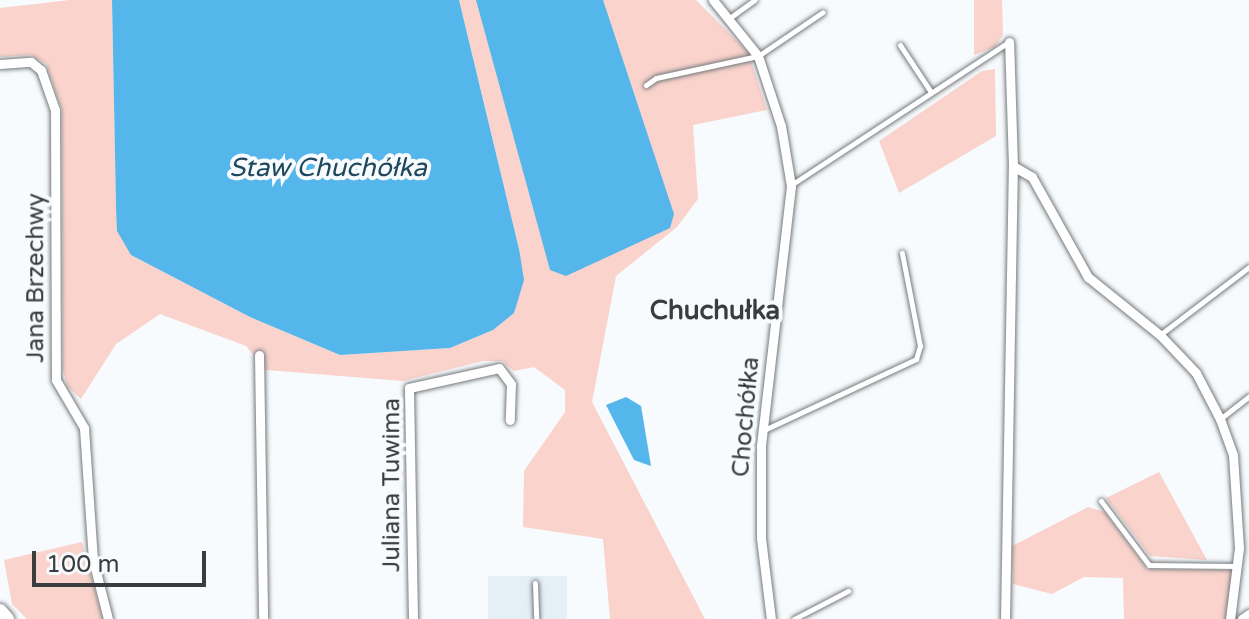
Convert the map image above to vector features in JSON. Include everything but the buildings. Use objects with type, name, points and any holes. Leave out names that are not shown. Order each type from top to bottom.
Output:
[{"type":"main road","points":[[0,611],[7,619]]},
{"type":"street","name":"Chochółka","points":[[713,0],[731,17],[758,56],[781,126],[791,186],[764,431],[761,538],[771,619]]},
{"type":"street","points":[[1005,619],[1013,166],[1009,42]]},
{"type":"street","name":"Jana Brzechwy","points":[[0,64],[31,62],[41,70],[55,110],[56,380],[84,428],[93,560],[108,619]]},
{"type":"street","points":[[1013,166],[1032,177],[1088,277],[1160,335],[1196,373],[1220,419],[1233,455],[1237,566],[1230,619]]},
{"type":"street","points":[[259,355],[263,619]]},
{"type":"street","name":"Juliana Tuwima","points":[[413,619],[409,388],[493,366],[510,378],[510,420]]},
{"type":"street","points":[[1237,566],[1249,557]]},
{"type":"street","points":[[1242,619],[1249,614]]},
{"type":"lane","points":[[731,17],[754,0]]},
{"type":"lane","points":[[646,85],[656,78],[758,56],[823,12]]},
{"type":"lane","points":[[791,186],[1009,42]]},
{"type":"lane","points":[[900,45],[931,92]]},
{"type":"lane","points":[[764,431],[916,359],[920,346],[902,253]]},
{"type":"lane","points":[[1160,335],[1249,267]]},
{"type":"lane","points":[[1220,419],[1249,396]]},
{"type":"lane","points":[[1101,501],[1149,565],[1237,566]]},
{"type":"lane","points":[[535,583],[536,619]]},
{"type":"lane","points":[[794,619],[848,591]]},
{"type":"shaded area","points":[[70,0],[112,0],[116,207],[131,255],[250,317],[340,355],[450,348],[493,330],[519,249],[459,0],[696,0],[748,52],[767,110],[693,125],[698,199],[677,227],[616,276],[592,402],[705,619],[610,619],[603,539],[523,527],[524,471],[565,412],[565,390],[534,367],[514,371],[502,361],[483,361],[403,381],[266,370],[246,346],[160,314],[116,344],[81,399],[67,386],[63,369],[62,110],[46,64],[31,55],[0,57],[0,8]]},
{"type":"shaded area","points":[[974,0],[1002,0],[1003,35],[995,47],[974,55]]},
{"type":"shaded area","points":[[995,69],[996,136],[899,193],[879,141],[982,71]]},
{"type":"shaded area","points":[[1159,472],[1207,560],[1150,556],[1106,498]]},
{"type":"shaded area","points":[[1088,507],[1105,512],[1147,569],[1233,570],[1226,619],[1124,619],[1123,578],[1084,577],[1052,594],[1013,584],[1012,546]]},
{"type":"shaded area","points":[[82,542],[103,619],[27,619],[12,604],[4,560]]},
{"type":"shaded area","points":[[488,576],[567,576],[567,619],[488,619]]},
{"type":"water","name":"Staw Chuchółka","points":[[112,0],[459,0],[519,249],[524,280],[514,313],[493,330],[450,348],[340,355],[250,317],[131,255],[117,231]]},
{"type":"water","points":[[476,0],[603,0],[674,214],[670,228],[566,276],[550,270]]},
{"type":"water","points":[[626,397],[641,406],[651,466],[634,460],[606,405]]},
{"type":"district","name":"Chuchułka","points":[[715,311]]}]
